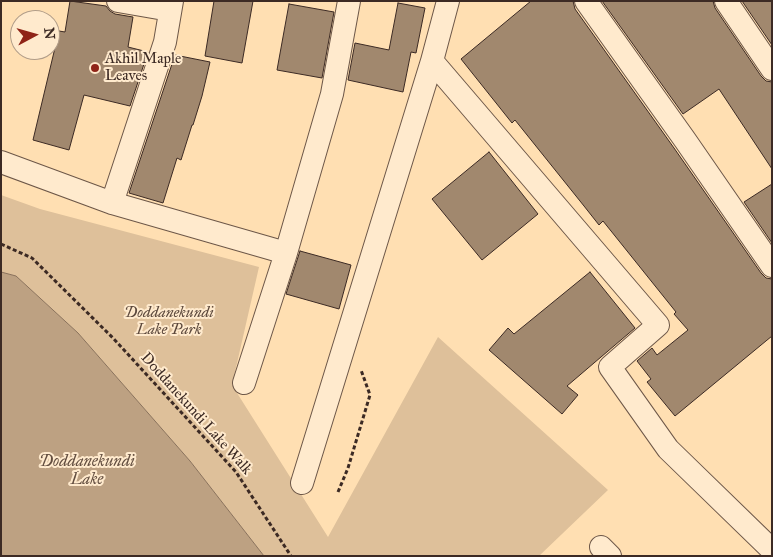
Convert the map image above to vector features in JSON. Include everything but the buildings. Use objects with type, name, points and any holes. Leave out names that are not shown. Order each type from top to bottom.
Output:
[{"type":"street","points":[[112,203],[165,42],[171,6],[118,1]]},
{"type":"street","points":[[586,1],[772,266]]},
{"type":"street","points":[[726,1],[772,69]]},
{"type":"street","points":[[244,383],[286,253],[332,94],[343,2]]},
{"type":"street","points":[[302,483],[432,62],[445,2]]},
{"type":"street","points":[[432,62],[658,325],[610,367],[668,449],[772,550]]},
{"type":"street","points":[[1,162],[112,203],[286,253]]},
{"type":"path","name":"Doddanekundi Lake Walk","points":[[1,244],[32,258],[114,338],[236,472],[291,556]]},
{"type":"path","points":[[338,492],[348,468],[370,396],[362,371],[346,338]]},
{"type":"green space","name":"Doddanekundi Lake Park","points":[[1,195],[40,209],[259,267],[232,385],[328,537],[438,337],[608,490],[539,556],[264,556],[190,461],[78,333],[16,276],[1,272]]},
{"type":"water","name":"Doddanekundi Lake","points":[[1,272],[16,276],[78,333],[190,461],[264,556],[1,556]]},
{"type":"place","name":"Akhil Maple Leaves","points":[[95,68]]}]
